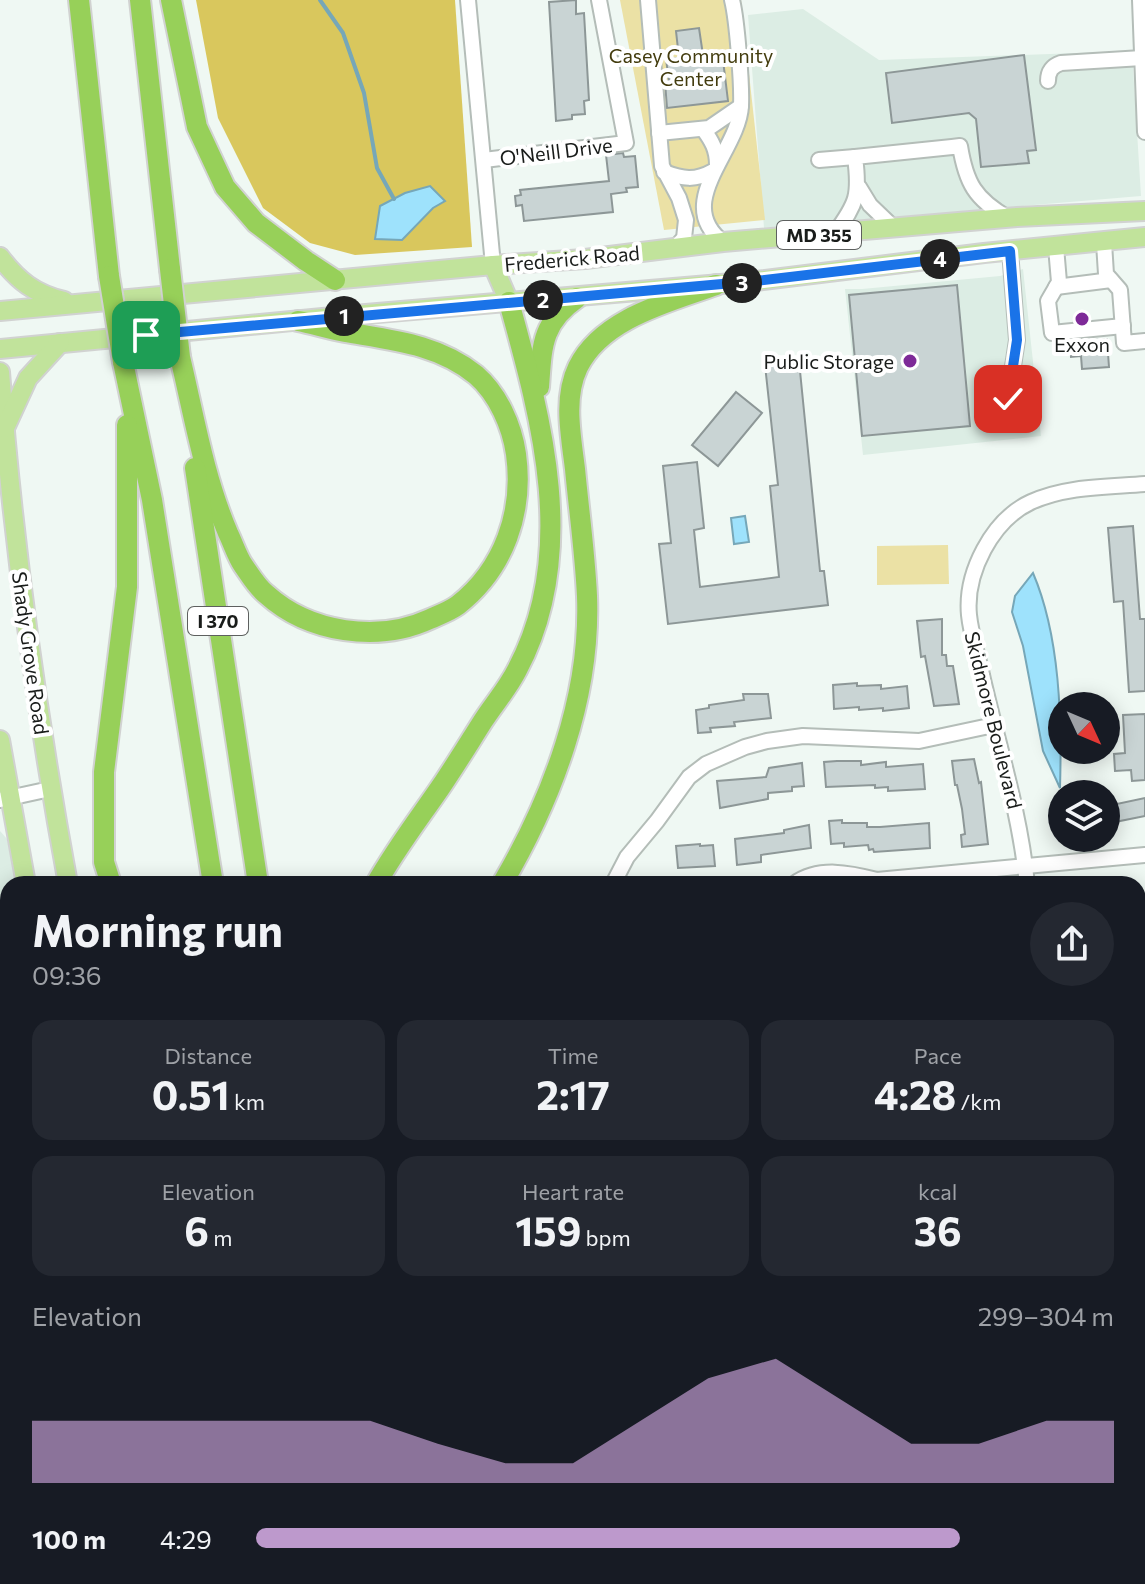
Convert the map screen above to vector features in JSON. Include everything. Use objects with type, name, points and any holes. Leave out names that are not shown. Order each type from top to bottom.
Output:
[{"type":"highway","name":"I 370","points":[[79,0],[109,276],[152,500],[212,876]]},
{"type":"highway","name":"I 370","points":[[140,0],[180,357],[257,876]]},
{"type":"highway","points":[[171,0],[197,127],[225,187],[256,223],[335,280]]},
{"type":"highway","points":[[507,876],[527,841],[568,736],[580,691],[587,597],[568,403],[577,369],[604,335],[641,313],[716,285]]},
{"type":"highway","points":[[538,411],[541,355],[550,322],[577,298]]},
{"type":"highway","points":[[381,876],[517,672],[534,632],[544,597],[552,540],[544,442],[509,302]]},
{"type":"highway","points":[[180,357],[215,498],[241,562],[264,593],[293,614],[317,624],[384,633],[420,623],[456,607],[480,584],[502,554],[513,526],[518,469],[514,436],[494,394],[475,375],[435,351],[392,338],[343,332],[298,321]]},
{"type":"highway","points":[[108,876],[104,862],[104,772],[127,587],[125,372]]},
{"type":"main road","name":"Frederick Road","points":[[0,311],[585,259],[723,242],[1008,218],[1145,211]]},
{"type":"main road","name":"Frederick Road","points":[[0,349],[716,285],[1145,237]]},
{"type":"main road","points":[[0,257],[18,279],[43,296],[79,304]]},
{"type":"main road","name":"O'Neill Drive","points":[[493,265],[509,302]]},
{"type":"main road","points":[[4,430],[28,378],[60,343]]},
{"type":"main road","name":"Shady Grove Road","points":[[0,372],[29,653],[66,876]]},
{"type":"main road","points":[[0,740],[5,799],[24,876]]},
{"type":"street","name":"O'Neill Drive","points":[[468,0],[493,265]]},
{"type":"street","name":"O'Neill Drive","points":[[484,160],[626,143],[599,0]]},
{"type":"street","points":[[648,0],[664,172],[679,198],[686,220],[684,238],[675,248]]},
{"type":"street","points":[[723,242],[708,225],[707,184],[731,142],[741,106],[732,0]]},
{"type":"street","points":[[1140,0],[1145,132]]},
{"type":"street","points":[[1048,81],[1048,73],[1061,63],[1142,58]]},
{"type":"street","points":[[659,133],[703,129],[724,120],[741,106]]},
{"type":"street","points":[[703,129],[717,153],[716,168]]},
{"type":"street","points":[[819,160],[960,146],[964,175],[976,194],[988,207],[1008,218]]},
{"type":"street","points":[[855,157],[859,187],[870,205],[895,229]]},
{"type":"street","points":[[664,172],[689,179],[701,177],[716,168]]},
{"type":"street","points":[[835,233],[859,187]]},
{"type":"street","points":[[1104,243],[1106,274],[1120,290],[1124,343],[1145,341]]},
{"type":"street","points":[[1056,247],[1059,282],[1048,301],[1052,333],[1123,326]]},
{"type":"street","points":[[1008,399],[1017,340],[1010,251]]},
{"type":"street","points":[[1056,287],[1111,280]]},
{"type":"street","name":"Skidmore Boulevard","points":[[1026,876],[1017,812],[969,613],[972,583],[981,554],[997,530],[1031,502],[1073,489],[1145,484]]},
{"type":"street","points":[[617,876],[627,857],[689,777],[706,764],[745,747],[803,736],[919,741],[994,725]]},
{"type":"street","points":[[5,799],[50,789]]},
{"type":"street","points":[[934,876],[1145,855]]},
{"type":"street","points":[[810,876],[847,873],[856,876]]},
{"type":"shaded area","points":[[196,0],[455,0],[472,247],[355,255],[310,243],[263,208],[218,118]]},
{"type":"shaded area","points":[[803,9],[879,60],[1132,51],[1141,196],[764,228],[748,15]]},
{"type":"shaded area","points":[[1023,269],[1041,436],[863,455],[845,289],[1000,276]]},
{"type":"shaded area","points":[[0,831],[7,839],[14,876],[0,876]]},
{"type":"green space","name":"Casey Community Center","points":[[620,0],[741,0],[765,220],[664,230]]},
{"type":"green space","points":[[948,545],[949,584],[877,585],[877,546]]},
{"type":"water","points":[[430,186],[445,201],[433,208],[402,240],[375,239],[380,206],[405,193]]},
{"type":"water","points":[[745,516],[749,542],[734,544],[731,518]]},
{"type":"water","points":[[1033,573],[1049,623],[1057,678],[1058,692],[1048,692],[1048,762],[1043,751],[1023,646],[1012,612],[1015,596]]},
{"type":"water","points":[[1049,764],[1060,764],[1060,780],[1056,780]]},
{"type":"building","points":[[576,0],[576,14],[584,13],[589,100],[584,101],[585,114],[556,121],[549,2]]},
{"type":"building","name":"Casey Community Center","points":[[699,28],[704,62],[723,60],[728,101],[667,108],[665,82],[669,81],[666,59],[679,58],[676,31]]},
{"type":"building","points":[[1024,55],[1036,150],[1027,151],[1029,163],[981,167],[976,119],[969,113],[892,123],[886,73]]},
{"type":"building","points":[[623,153],[624,157],[635,156],[638,187],[611,194],[613,212],[524,221],[522,205],[516,206],[515,196],[521,195],[520,190],[609,181],[606,155]]},
{"type":"building","name":"Public Storage","points":[[957,285],[970,426],[862,436],[849,295]]},
{"type":"building","points":[[1107,339],[1109,367],[1082,369],[1081,356],[1071,357],[1070,342]]},
{"type":"building","points":[[799,361],[820,571],[824,571],[828,605],[668,624],[659,544],[671,543],[663,466],[697,462],[704,528],[694,530],[700,587],[779,577],[770,486],[778,485],[765,365]]},
{"type":"building","points":[[736,392],[762,413],[718,466],[692,445]]},
{"type":"building","points":[[1133,526],[1140,619],[1145,619],[1145,691],[1129,692],[1123,601],[1114,602],[1108,528]]},
{"type":"building","points":[[942,619],[942,655],[946,655],[947,666],[953,666],[959,704],[934,706],[925,656],[921,657],[917,621]]},
{"type":"building","points":[[857,683],[857,686],[881,685],[881,689],[907,686],[909,708],[883,711],[883,708],[859,710],[859,707],[834,709],[833,685]]},
{"type":"building","points":[[743,694],[768,694],[771,718],[734,722],[735,726],[710,728],[711,732],[698,733],[696,710],[744,700]]},
{"type":"building","points":[[1145,714],[1145,780],[1132,781],[1131,770],[1115,771],[1115,764],[1120,764],[1120,753],[1125,753],[1123,715]]},
{"type":"building","points":[[974,759],[981,782],[988,844],[962,847],[961,835],[965,834],[952,761]]},
{"type":"building","points":[[861,761],[861,765],[886,762],[886,767],[923,764],[925,789],[888,791],[888,787],[875,788],[875,785],[826,787],[824,762]]},
{"type":"building","points":[[802,763],[804,786],[792,787],[792,791],[768,793],[768,799],[720,808],[717,781],[766,777],[769,768]]},
{"type":"building","points":[[1145,798],[1145,816],[1120,821],[1120,803]]},
{"type":"building","points":[[842,820],[842,823],[867,823],[867,827],[929,823],[930,848],[874,852],[873,849],[869,850],[868,845],[844,847],[844,843],[831,844],[829,821]]},
{"type":"building","points":[[809,825],[811,848],[761,855],[761,862],[737,865],[735,839],[784,833],[784,830]]},
{"type":"building","points":[[713,845],[715,866],[678,868],[676,846]]},
{"type":"waterway","points":[[320,0],[343,33],[364,93],[377,168],[394,199]]},
{"type":"place","name":"Exxon","points":[[1082,319]]},
{"type":"place","name":"Public Storage","points":[[910,361]]},
{"type":"route","points":[[146,335],[803,277],[1010,251],[1017,340],[1008,399]]}]
